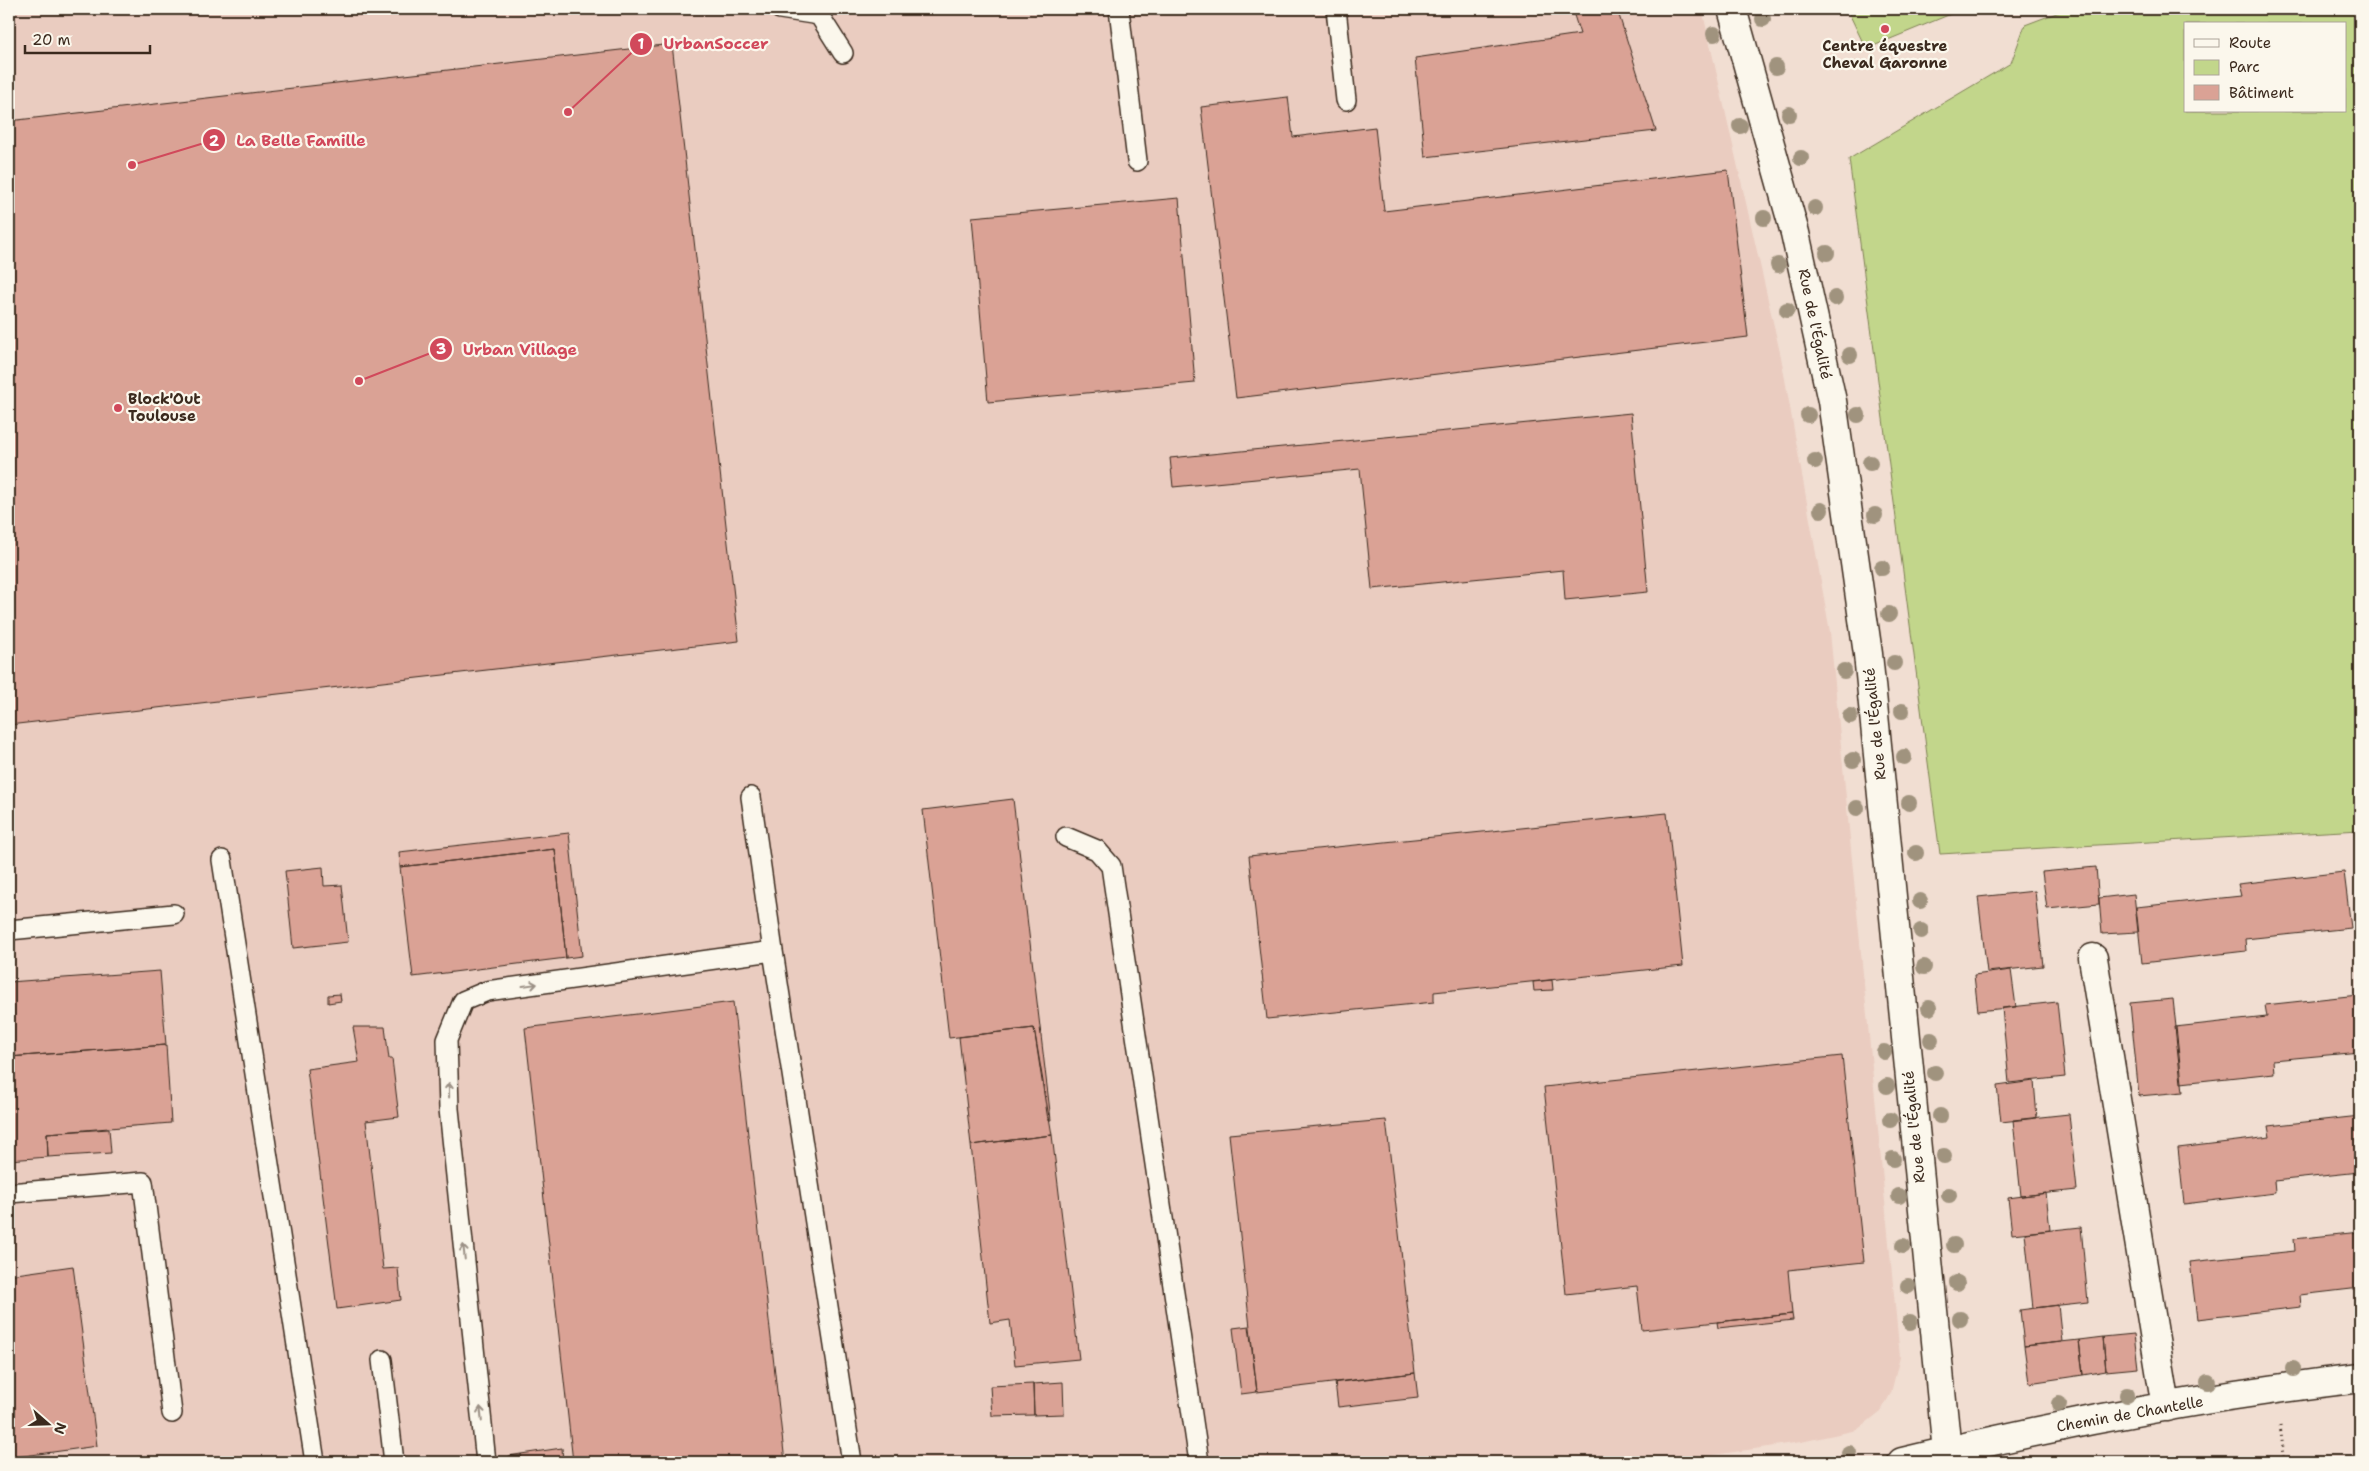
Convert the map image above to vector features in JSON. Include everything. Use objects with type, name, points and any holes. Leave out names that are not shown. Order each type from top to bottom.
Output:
[{"type":"street","name":"Rue de l'Égalité","points":[[1732,9],[1795,233],[1832,401],[1868,654],[1947,1457]]},
{"type":"street","points":[[2093,958],[2166,1407]]},
{"type":"street","name":"Chemin de Chantelle","points":[[1902,1462],[1947,1457],[2064,1424],[2293,1386],[2360,1378]]},
{"type":"lane","points":[[780,9],[819,15],[843,53]]},
{"type":"lane","points":[[1119,9],[1137,161]]},
{"type":"lane","points":[[1336,9],[1346,100]]},
{"type":"lane","points":[[752,797],[773,951],[852,1462]]},
{"type":"lane","points":[[1066,837],[1097,850],[1110,866],[1199,1462]]},
{"type":"lane","points":[[222,860],[315,1462]]},
{"type":"lane","points":[[9,930],[174,914]]},
{"type":"lane","points":[[486,1462],[449,1108],[447,1040],[463,1001],[487,991],[773,951]]},
{"type":"lane","points":[[9,1193],[144,1182],[172,1412]]},
{"type":"lane","points":[[382,1360],[394,1462]]},
{"type":"shaded area","points":[[9,9],[1702,9],[1781,357],[1830,632],[1900,1357],[1891,1393],[1881,1411],[1857,1430],[1801,1442],[1667,1462],[9,1462]]},
{"type":"green space","name":"Centre équestre Cheval Garonne","points":[[1847,9],[1963,9],[1866,49]]},
{"type":"green space","points":[[2067,9],[2360,9],[2360,830],[1940,854],[1849,159],[2011,63],[2025,25]]},
{"type":"building","points":[[1572,9],[1617,9],[1656,131],[1425,157],[1415,58],[1580,34]]},
{"type":"building","points":[[672,44],[739,641],[9,725],[9,121]]},
{"type":"building","points":[[1288,97],[1293,137],[1375,127],[1384,211],[1728,170],[1748,337],[1236,398],[1201,107]]},
{"type":"building","points":[[1179,198],[1195,383],[988,402],[972,217]]},
{"type":"building","points":[[1631,413],[1648,592],[1565,600],[1563,570],[1372,589],[1360,469],[1173,487],[1170,458]]},
{"type":"building","points":[[1013,799],[1051,1120],[1048,1120],[1034,1028],[949,1038],[923,810]]},
{"type":"building","points":[[1667,813],[1683,966],[1434,992],[1434,1002],[1267,1019],[1249,856]]},
{"type":"building","points":[[569,833],[582,956],[566,958],[555,849],[400,867],[399,852]]},
{"type":"building","points":[[555,849],[566,958],[413,977],[400,867]]},
{"type":"building","points":[[323,867],[324,886],[342,885],[348,942],[293,948],[285,871]]},
{"type":"building","points":[[2096,867],[2099,904],[2047,909],[2042,872]]},
{"type":"building","points":[[2344,872],[2351,928],[2245,939],[2246,951],[2142,963],[2136,907],[2241,896],[2238,884]]},
{"type":"building","points":[[2035,891],[2043,966],[1987,972],[1978,897]]},
{"type":"building","points":[[2134,894],[2138,932],[2102,934],[2099,898]]},
{"type":"building","points":[[2011,970],[2016,1007],[1978,1011],[1974,975]]},
{"type":"building","points":[[160,971],[166,1045],[9,1057],[9,982]]},
{"type":"building","points":[[1552,980],[1553,990],[1534,991],[1533,982]]},
{"type":"building","points":[[340,994],[341,1001],[328,1003],[328,995]]},
{"type":"building","points":[[2358,995],[2360,1052],[2273,1060],[2274,1073],[2181,1083],[2175,1027],[2267,1017],[2265,1005]]},
{"type":"building","points":[[2173,999],[2183,1092],[2139,1096],[2130,1003]]},
{"type":"building","points":[[733,1002],[785,1462],[573,1462],[525,1028]]},
{"type":"building","points":[[2057,1002],[2065,1077],[2009,1083],[2002,1008]]},
{"type":"building","points":[[353,1027],[385,1027],[389,1059],[392,1059],[399,1117],[366,1121],[383,1269],[398,1268],[401,1300],[337,1309],[307,1069],[359,1062]]},
{"type":"building","points":[[1034,1028],[1052,1135],[971,1145],[959,1037]]},
{"type":"building","points":[[166,1045],[171,1123],[47,1133],[48,1157],[9,1160],[9,1057]]},
{"type":"building","points":[[1842,1056],[1864,1262],[1788,1270],[1792,1314],[1642,1330],[1637,1286],[1566,1294],[1544,1087]]},
{"type":"building","points":[[2034,1081],[2037,1118],[2001,1122],[1997,1086]]},
{"type":"building","points":[[2069,1114],[2077,1190],[2021,1196],[2013,1120]]},
{"type":"building","points":[[2360,1116],[2360,1172],[2274,1181],[2275,1193],[2184,1204],[2178,1148],[2270,1137],[2268,1126]]},
{"type":"building","points":[[1386,1120],[1415,1373],[1257,1392],[1229,1134]]},
{"type":"building","points":[[109,1129],[111,1153],[48,1157],[47,1133]]},
{"type":"building","points":[[1052,1135],[1079,1359],[1015,1365],[1010,1320],[990,1323],[971,1145]]},
{"type":"building","points":[[2046,1193],[2050,1230],[2012,1234],[2008,1198]]},
{"type":"building","points":[[2081,1227],[2088,1302],[2033,1308],[2025,1233]]},
{"type":"building","points":[[2360,1232],[2360,1288],[2300,1295],[2301,1307],[2197,1319],[2190,1262],[2295,1251],[2294,1239]]},
{"type":"building","points":[[73,1266],[97,1446],[9,1458],[9,1275]]},
{"type":"building","points":[[2058,1305],[2062,1342],[2024,1346],[2020,1310]]},
{"type":"building","points":[[1792,1314],[1793,1320],[1718,1328],[1717,1322]]},
{"type":"building","points":[[1249,1326],[1257,1392],[1241,1394],[1233,1328]]},
{"type":"building","points":[[2134,1334],[2138,1368],[2106,1371],[2103,1337]]},
{"type":"building","points":[[2103,1337],[2106,1371],[2083,1375],[2079,1340]]},
{"type":"building","points":[[2079,1340],[2083,1375],[2029,1383],[2024,1346]]},
{"type":"building","points":[[1415,1373],[1418,1398],[1338,1407],[1335,1382]]},
{"type":"building","points":[[1063,1382],[1064,1414],[1034,1415],[1033,1384]]},
{"type":"building","points":[[1033,1384],[1034,1415],[992,1416],[990,1386]]},
{"type":"building","points":[[562,1448],[563,1462],[522,1462],[521,1454]]},
{"type":"building","points":[[521,1454],[522,1462],[510,1462],[509,1456]]},
{"type":"building","points":[[2214,1458],[2215,1462],[2183,1462]]},
{"type":"place","name":"Centre équestre Cheval Garonne","points":[[1885,29]]},
{"type":"place","name":"UrbanSoccer","points":[[568,112]]},
{"type":"place","name":"La Belle Famille","points":[[132,165]]},
{"type":"place","name":"Urban Village","points":[[359,381]]},
{"type":"place","name":"Block'Out Toulouse","points":[[118,408]]}]
